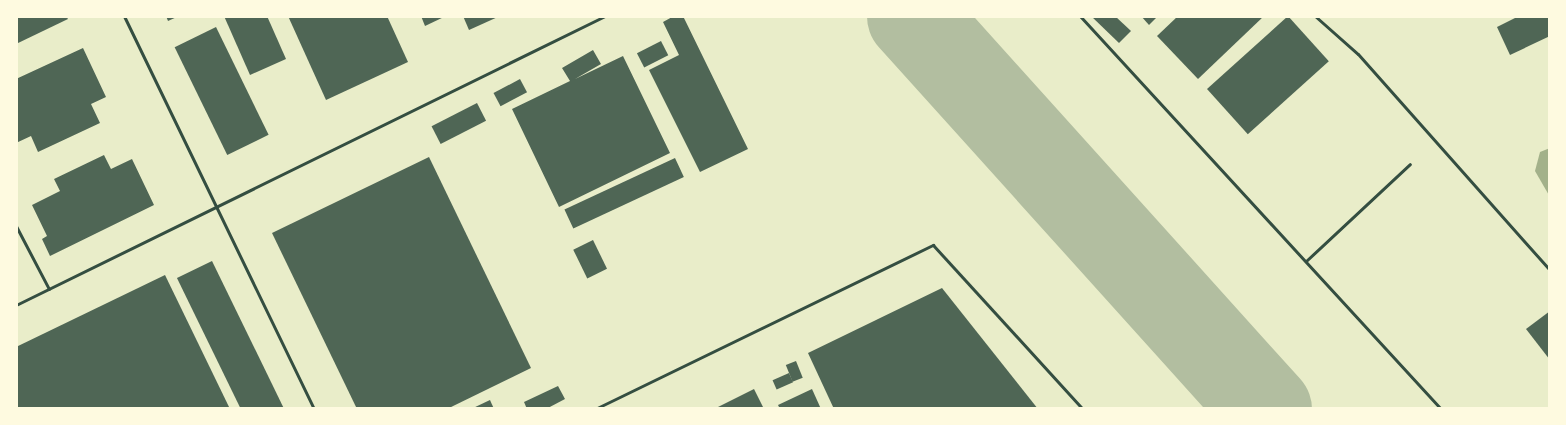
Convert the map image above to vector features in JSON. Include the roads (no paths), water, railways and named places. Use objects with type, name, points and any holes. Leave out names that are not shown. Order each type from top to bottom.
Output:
[{"type":"lane","points":[[124,16],[314,409]]},
{"type":"lane","points":[[16,305],[605,16]]},
{"type":"lane","points":[[1080,16],[1441,409]]},
{"type":"lane","points":[[1315,16],[1358,54],[1550,270]]},
{"type":"lane","points":[[1306,262],[1410,164]]},
{"type":"lane","points":[[16,226],[49,289]]},
{"type":"lane","points":[[595,409],[933,245],[1083,409]]}]
